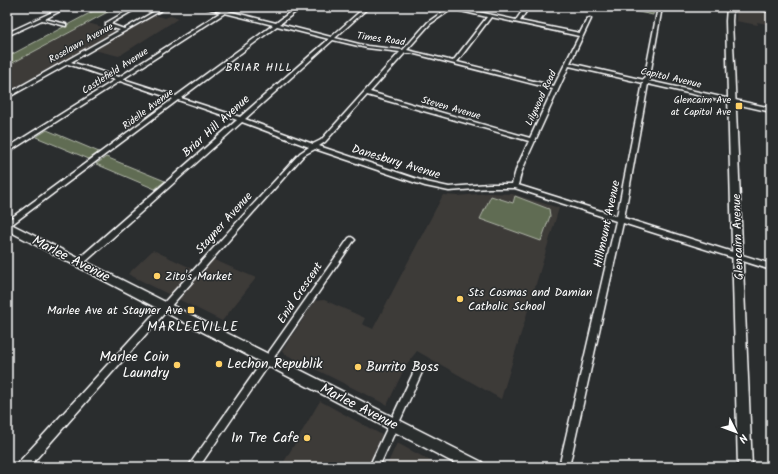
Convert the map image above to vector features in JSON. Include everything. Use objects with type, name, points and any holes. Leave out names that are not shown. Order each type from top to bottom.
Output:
[{"type":"street","points":[[7,35],[66,7]]},
{"type":"street","points":[[124,30],[108,25],[108,23],[137,7]]},
{"type":"street","name":"Roselawn Avenue","points":[[7,96],[165,7]]},
{"type":"street","name":"Times Road","points":[[206,7],[367,47],[404,51],[455,62],[554,88]]},
{"type":"street","name":"Castlefield Avenue","points":[[7,151],[232,7]]},
{"type":"street","name":"Ridelle Avenue","points":[[7,225],[300,7]]},
{"type":"street","name":"Briar Hill Avenue","points":[[80,262],[367,7]]},
{"type":"street","points":[[451,7],[581,35]]},
{"type":"street","name":"Stayner Avenue","points":[[22,467],[302,154],[312,146],[323,141],[429,23],[451,7]]},
{"type":"street","points":[[518,21],[527,7]]},
{"type":"street","name":"Hillmount Avenue","points":[[564,467],[620,219],[660,7]]},
{"type":"street","name":"Glencairn Avenue","points":[[730,7],[728,21],[733,101],[745,467]]},
{"type":"street","points":[[756,7],[771,10]]},
{"type":"street","points":[[455,62],[490,16]]},
{"type":"street","points":[[42,18],[64,25]]},
{"type":"street","name":"Lilywood Road","points":[[515,186],[532,140],[554,88],[568,64],[589,19]]},
{"type":"street","name":"Danesbury Avenue","points":[[66,62],[240,119],[312,146],[433,186],[449,189],[515,186],[771,267]]},
{"type":"street","name":"Capitol Avenue","points":[[568,64],[771,110]]},
{"type":"street","name":"Steven Avenue","points":[[366,93],[532,140]]},
{"type":"street","name":"Marlee Avenue","points":[[7,225],[477,467]]},
{"type":"street","name":"Enid Crescent","points":[[193,467],[351,240]]},
{"type":"street","points":[[374,467],[419,370]]},
{"type":"shaded area","points":[[737,7],[771,14],[771,25],[757,22],[758,25],[736,21]]},
{"type":"shaded area","points":[[154,15],[165,18],[170,16],[179,18],[119,56],[94,50]]},
{"type":"shaded area","points":[[88,23],[116,31],[7,92],[7,66]]},
{"type":"shaded area","name":"Sts Cosmas and Damian Catholic School","points":[[488,193],[512,194],[559,208],[501,399],[417,351],[406,365],[387,405],[283,353],[282,351],[315,301],[324,300],[365,318],[362,324],[373,329],[443,195],[458,196]]},
{"type":"shaded area","points":[[153,250],[193,269],[205,256],[256,278],[222,321],[128,274]]},
{"type":"shaded area","points":[[320,401],[382,435],[367,467],[281,467]]},
{"type":"shaded area","points":[[397,443],[442,467],[386,467]]},
{"type":"green space","points":[[101,7],[117,7],[7,66],[7,57]]},
{"type":"green space","points":[[625,7],[654,8],[653,15],[624,9]]},
{"type":"green space","points":[[47,130],[99,152],[89,159],[36,137]]},
{"type":"green space","points":[[106,157],[165,181],[155,189],[96,164]]},
{"type":"green space","points":[[491,196],[513,203],[515,196],[549,209],[550,216],[541,241],[480,219]]},
{"type":"place","name":"Glencairn Ave at Capitol Ave","points":[[739,106]]},
{"type":"place","name":"Zito's Market","points":[[157,276]]},
{"type":"place","name":"Sts Cosmas and Damian Catholic School","points":[[460,299]]},
{"type":"place","name":"Marlee Ave at Stayner Ave","points":[[191,310]]},
{"type":"place","name":"Lechon Republik","points":[[219,364]]},
{"type":"place","name":"Marlee Coin Laundry","points":[[177,365]]},
{"type":"place","name":"Burrito Boss","points":[[358,367]]},
{"type":"place","name":"In Tre Cafe","points":[[307,438]]},
{"type":"district","name":"BRIAR HILL","points":[[259,68]]},
{"type":"district","name":"MARLEEVILLE","points":[[193,327]]}]
